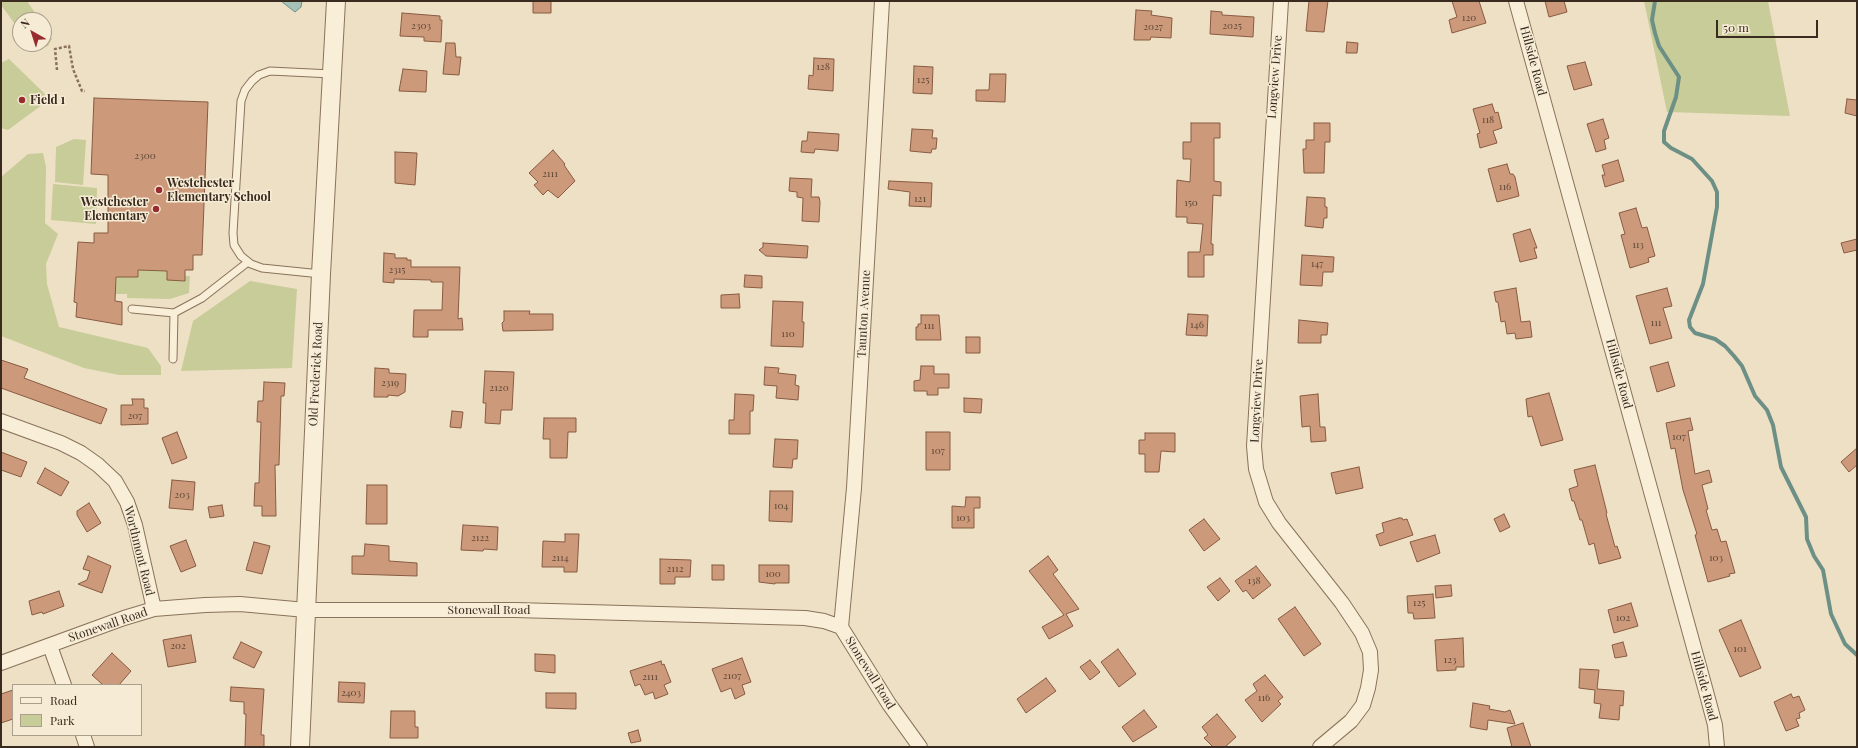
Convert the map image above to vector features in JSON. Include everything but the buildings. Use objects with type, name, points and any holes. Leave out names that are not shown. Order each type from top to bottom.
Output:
[{"type":"street","name":"Old Frederick Road","points":[[300,747],[321,274],[336,1]]},
{"type":"street","name":"Taunton Avenue","points":[[840,627],[854,488],[882,1]]},
{"type":"street","name":"Longview Drive","points":[[1281,1],[1275,70],[1254,438],[1256,469],[1266,502],[1279,523],[1342,603],[1362,633],[1370,652],[1371,670],[1363,705],[1350,721],[1320,747]]},
{"type":"street","name":"Hillside Road","points":[[1516,1],[1707,695],[1715,725],[1717,747]]},
{"type":"street","name":"Worthmont Road","points":[[1,420],[60,442],[81,453],[98,465],[115,481],[127,502],[135,525],[154,610]]},
{"type":"street","name":"Stonewall Road","points":[[1,663],[124,618],[154,610],[205,605],[240,604],[306,610],[515,610],[805,618],[824,621],[840,627],[889,704],[920,747]]},
{"type":"street","points":[[50,646],[64,684]]},
{"type":"street","points":[[83,736],[87,747]]},
{"type":"lane","points":[[321,274],[262,268],[248,262],[240,256],[234,245],[241,101],[245,90],[252,81],[259,75],[270,71],[332,74]]},
{"type":"lane","points":[[132,308],[174,312],[202,298],[248,262]]},
{"type":"lane","points":[[173,359],[174,312]]},
{"type":"path","points":[[57,70],[55,48],[69,46],[73,69],[82,91],[85,91]]},
{"type":"green space","points":[[1,1],[27,1],[35,12],[12,12],[12,20],[1,5]]},
{"type":"green space","points":[[1644,1],[1768,1],[1790,116],[1667,112]]},
{"type":"green space","name":"Field 1","points":[[9,59],[45,94],[42,105],[8,130],[1,128],[1,63]]},
{"type":"green space","points":[[74,139],[86,140],[83,185],[55,182],[56,147]]},
{"type":"green space","points":[[43,153],[46,167],[45,223],[58,234],[46,264],[47,284],[59,327],[148,348],[161,366],[161,375],[119,375],[84,368],[1,336],[1,177],[28,154]]},
{"type":"green space","points":[[53,184],[97,188],[96,224],[51,220]]},
{"type":"green space","points":[[117,269],[124,277],[137,277],[138,270],[167,271],[167,280],[185,281],[185,276],[190,276],[189,293],[170,299],[127,298],[127,294],[115,294]]},
{"type":"green space","points":[[250,281],[297,289],[292,368],[181,371],[193,321]]},
{"type":"water","points":[[281,1],[302,1],[301,7],[295,12]]},
{"type":"waterway","points":[[1655,1],[1652,20],[1659,46],[1679,77],[1676,97],[1664,131],[1664,142],[1671,148],[1692,159],[1712,181],[1717,192],[1717,207],[1703,284],[1689,320],[1690,327],[1695,333],[1715,339],[1725,346],[1742,366],[1755,396],[1767,410],[1773,425],[1781,467],[1806,517],[1807,539],[1814,556],[1823,570],[1831,614],[1845,644],[1857,655]]},
{"type":"place","name":"Field 1","points":[[22,100]]},
{"type":"place","name":"Westchester Elementary School","points":[[159,190]]},
{"type":"place","name":"Westchester Elementary","points":[[156,209]]}]
